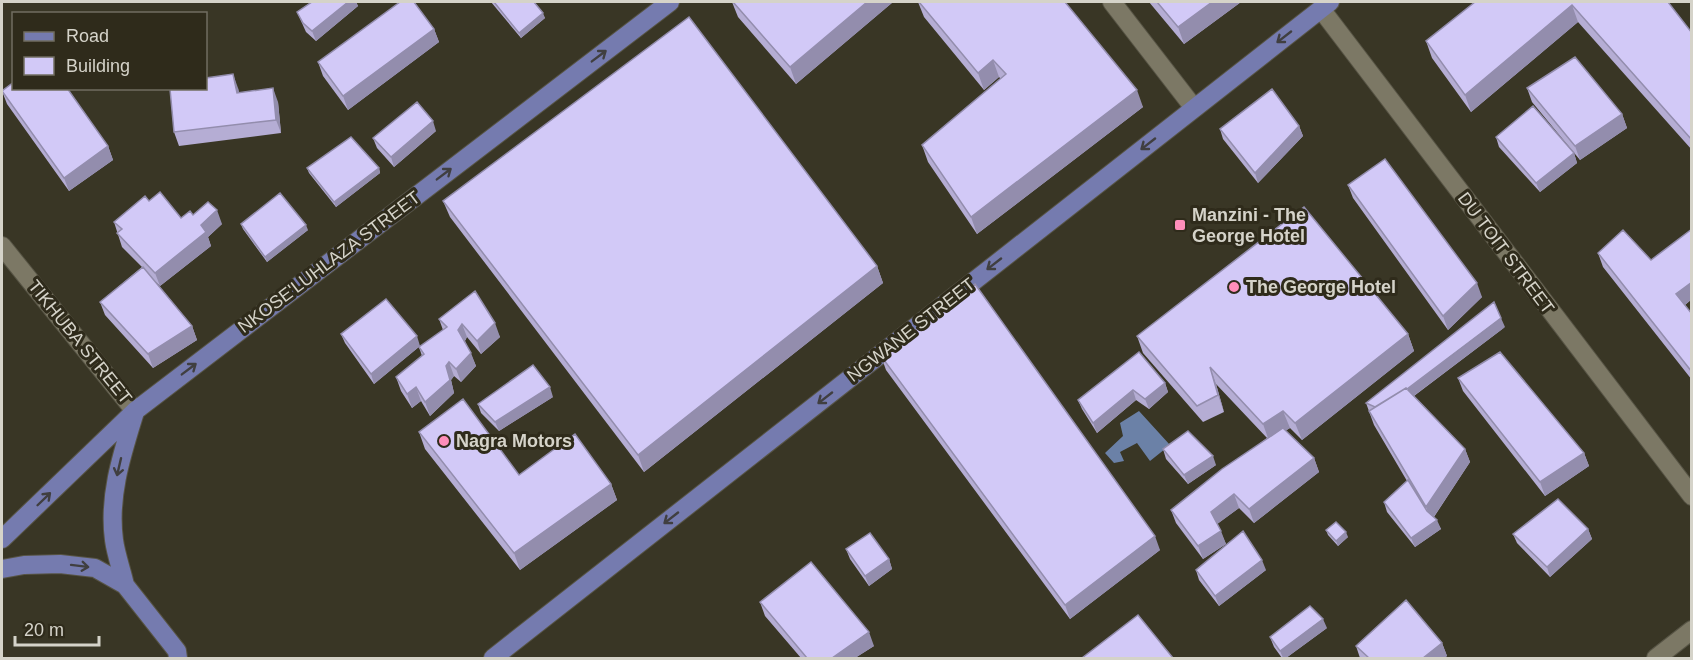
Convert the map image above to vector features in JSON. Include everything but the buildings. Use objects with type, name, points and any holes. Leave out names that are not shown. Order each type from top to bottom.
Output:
[{"type":"main road","name":"NKOSE'LUHLAZA STREET","points":[[2,539],[135,411],[670,2]]},
{"type":"main road","name":"NGWANE STREET","points":[[493,658],[1326,5]]},
{"type":"main road","points":[[125,585],[114,541],[112,500],[135,411]]},
{"type":"main road","points":[[2,569],[24,565],[60,564],[95,568],[125,585],[177,651],[178,658]]},
{"type":"street","points":[[1112,2],[1194,108]]},
{"type":"street","name":"DU TOIT STREET","points":[[1326,5],[1692,496]]},
{"type":"street","name":"TIKHUBA STREET","points":[[2,246],[135,411]]},
{"type":"street","points":[[1656,658],[1692,630]]},
{"type":"water","points":[[1139,411],[1170,445],[1150,461],[1137,443],[1120,452],[1124,461],[1114,463],[1105,453],[1123,436],[1120,423]]},
{"type":"place","name":"Manzini - The George Hotel","points":[[1180,225]]},
{"type":"place","name":"The George Hotel","points":[[1234,287]]},
{"type":"place","name":"Nagra Motors","points":[[444,441]]}]
